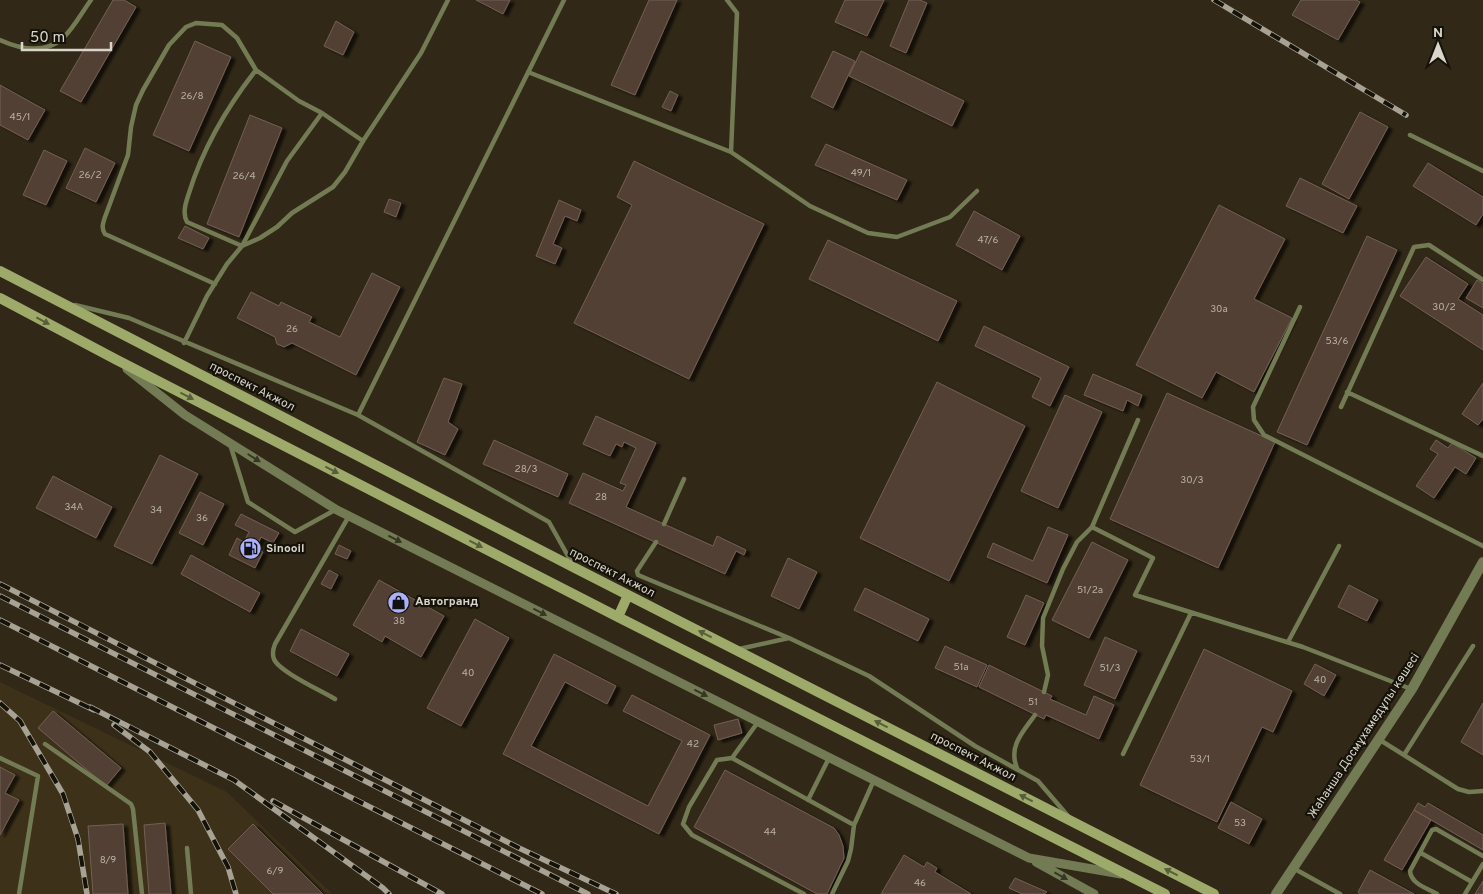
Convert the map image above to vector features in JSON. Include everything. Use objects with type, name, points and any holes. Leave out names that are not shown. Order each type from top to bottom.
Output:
[{"type":"main road","name":"проспект Акжол","points":[[0,271],[575,568],[1214,894]]},
{"type":"main road","points":[[0,298],[618,617],[1165,894]]},
{"type":"main road","points":[[618,617],[628,595]]},
{"type":"street","points":[[115,359],[185,415],[337,510],[1029,858],[1094,894]]},
{"type":"street","name":"Жаһанша Досмұхамедұлы көшесі","points":[[1276,894],[1412,689],[1483,562]]},
{"type":"street","points":[[1029,858],[1128,875]]},
{"type":"lane","points":[[0,40],[16,47],[41,49],[62,38],[91,0]]},
{"type":"lane","points":[[256,70],[241,90],[210,140],[199,163],[185,208],[184,218],[187,222],[242,246],[260,238],[277,227],[292,213],[333,187],[345,172],[362,141],[421,53],[448,0]]},
{"type":"lane","points":[[358,415],[564,0]]},
{"type":"lane","points":[[727,0],[737,13],[731,152]]},
{"type":"lane","points":[[215,284],[105,234],[102,225],[128,155],[129,139],[136,105],[169,45],[181,30],[186,26],[196,23],[222,25],[237,38],[256,70],[299,101],[322,113],[362,141]]},
{"type":"lane","points":[[528,72],[731,152],[810,206],[868,233],[897,237],[950,217],[977,191]]},
{"type":"lane","points":[[184,343],[215,284],[227,264],[242,246],[287,161],[322,113]]},
{"type":"lane","points":[[1410,136],[1483,170]]},
{"type":"lane","points":[[1341,407],[1414,247],[1429,245],[1483,280]]},
{"type":"lane","points":[[59,302],[129,318],[184,343],[358,415],[550,522],[575,568]]},
{"type":"lane","points":[[1300,307],[1253,406],[1254,420],[1264,435],[1483,546]]},
{"type":"lane","points":[[1347,392],[1483,456]]},
{"type":"lane","points":[[1044,692],[1048,675],[1042,646],[1044,618],[1073,549],[1077,542],[1092,527],[1138,420]]},
{"type":"lane","points":[[229,443],[248,502],[295,532],[337,510]]},
{"type":"lane","points":[[664,524],[684,479]]},
{"type":"lane","points":[[335,699],[277,665],[273,658],[273,651],[275,644],[349,516]]},
{"type":"lane","points":[[1092,527],[1152,558],[1135,595],[1288,642],[1412,689]]},
{"type":"lane","points":[[656,542],[637,571],[638,575],[789,638],[869,676],[975,746],[1038,781],[1074,822]]},
{"type":"lane","points":[[1288,642],[1340,546]]},
{"type":"lane","points":[[1123,754],[1192,613]]},
{"type":"lane","points":[[735,650],[789,638]]},
{"type":"lane","points":[[1404,755],[1473,646]]},
{"type":"lane","points":[[1016,768],[1013,751],[1020,736],[1035,715]]},
{"type":"lane","points":[[732,758],[758,722]]},
{"type":"lane","points":[[1379,739],[1458,789],[1469,792],[1483,791]]},
{"type":"lane","points":[[45,744],[130,804],[142,894]]},
{"type":"lane","points":[[0,758],[38,776],[19,894]]},
{"type":"lane","points":[[804,894],[692,835],[683,824],[689,807],[717,760],[732,758],[854,825]]},
{"type":"lane","points":[[808,800],[829,758]]},
{"type":"lane","points":[[832,894],[848,861],[854,825],[874,780]]},
{"type":"lane","points":[[1437,894],[1412,880],[1410,875],[1432,830],[1436,829],[1483,856]]},
{"type":"lane","points":[[187,848],[191,894]]},
{"type":"lane","points":[[1421,853],[1472,882]]},
{"type":"lane","points":[[1464,894],[1483,864]]},
{"type":"lane","points":[[1293,868],[1340,894]]},
{"type":"shaded area","points":[[0,682],[227,792],[332,894],[0,894]]},
{"type":"building","points":[[113,0],[124,0],[136,7],[81,102],[60,91]]},
{"type":"building","points":[[476,0],[510,0],[503,14]]},
{"type":"building","points":[[649,0],[677,0],[635,95],[611,85]]},
{"type":"building","points":[[845,0],[884,0],[867,36],[835,22]]},
{"type":"building","points":[[909,0],[920,0],[927,3],[906,53],[890,46]]},
{"type":"building","points":[[1301,0],[1356,0],[1360,2],[1338,40],[1292,15]]},
{"type":"building","points":[[336,21],[354,32],[343,55],[324,46]]},
{"type":"building","points":[[195,41],[231,57],[189,151],[153,135]]},
{"type":"building","points":[[833,51],[855,61],[833,108],[811,97]]},
{"type":"building","points":[[861,51],[964,101],[952,126],[849,76]]},
{"type":"building","points":[[0,85],[45,110],[28,140],[0,125]]},
{"type":"building","points":[[670,91],[678,95],[671,111],[662,107]]},
{"type":"building","points":[[1360,112],[1388,127],[1349,199],[1322,184]]},
{"type":"building","points":[[250,115],[282,128],[239,237],[207,224]]},
{"type":"building","points":[[826,144],[907,180],[897,200],[815,165]]},
{"type":"building","points":[[85,148],[115,163],[96,202],[66,188]]},
{"type":"building","points":[[44,150],[67,161],[46,205],[23,195]]},
{"type":"building","points":[[634,161],[764,224],[689,379],[574,323],[632,205],[617,197]]},
{"type":"building","points":[[1428,163],[1483,197],[1483,214],[1476,225],[1413,186]]},
{"type":"building","points":[[1300,178],[1357,206],[1343,233],[1286,206]]},
{"type":"building","points":[[389,199],[401,203],[396,217],[384,212]]},
{"type":"building","points":[[559,200],[581,210],[577,221],[565,216],[553,244],[562,248],[555,264],[536,256]]},
{"type":"building","points":[[1219,205],[1285,239],[1254,299],[1292,318],[1254,392],[1216,372],[1202,398],[1136,365]]},
{"type":"building","points":[[974,211],[1020,236],[1002,270],[956,245]]},
{"type":"building","points":[[185,226],[209,238],[203,249],[178,238]]},
{"type":"building","points":[[1367,236],[1397,250],[1307,445],[1277,432]]},
{"type":"building","points":[[828,240],[957,301],[938,341],[809,279]]},
{"type":"building","points":[[1426,257],[1468,284],[1458,299],[1483,315],[1483,350],[1400,296]]},
{"type":"building","points":[[372,273],[400,287],[356,375],[292,343],[284,347],[277,344],[275,337],[237,318],[251,292],[279,306],[281,302],[312,317],[309,322],[340,337]]},
{"type":"building","points":[[1477,280],[1483,284],[1483,308],[1466,298]]},
{"type":"building","points":[[984,326],[1069,367],[1050,406],[1032,397],[1041,378],[975,346]]},
{"type":"building","points":[[1093,374],[1142,395],[1138,406],[1127,400],[1123,411],[1084,395]]},
{"type":"building","points":[[444,378],[462,384],[448,422],[458,429],[445,455],[417,442]]},
{"type":"building","points":[[937,382],[1025,426],[949,581],[860,538]]},
{"type":"building","points":[[1483,383],[1483,419],[1478,425],[1462,414]]},
{"type":"building","points":[[1167,393],[1275,442],[1218,568],[1110,519]]},
{"type":"building","points":[[1065,395],[1102,412],[1058,508],[1021,491]]},
{"type":"building","points":[[596,416],[656,443],[626,507],[713,546],[717,536],[746,550],[744,555],[736,551],[725,574],[569,503],[583,473],[623,491],[626,485],[620,483],[636,448],[624,442],[622,447],[616,444],[610,456],[583,444]]},
{"type":"building","points":[[494,440],[568,474],[558,497],[483,464]]},
{"type":"building","points":[[1436,440],[1448,448],[1452,443],[1476,458],[1466,474],[1455,467],[1434,498],[1416,486],[1438,454],[1430,449]]},
{"type":"building","points":[[160,455],[198,474],[152,564],[114,546]]},
{"type":"building","points":[[53,476],[112,507],[96,538],[36,508]]},
{"type":"building","points":[[200,492],[224,504],[203,545],[179,533]]},
{"type":"building","points":[[241,514],[279,533],[273,543],[261,537],[256,549],[263,552],[255,568],[229,555],[237,538],[244,542],[249,532],[235,525]]},
{"type":"building","points":[[1048,527],[1068,535],[1047,583],[987,557],[993,543],[1033,561]]},
{"type":"building","points":[[1092,542],[1128,560],[1089,638],[1052,620]]},
{"type":"building","points":[[339,545],[351,551],[347,559],[335,554]]},
{"type":"building","points":[[191,555],[260,593],[250,612],[181,574]]},
{"type":"building","points":[[788,558],[817,572],[799,609],[771,596]]},
{"type":"building","points":[[329,570],[338,575],[331,589],[321,584]]},
{"type":"building","points":[[379,580],[444,616],[421,657],[385,636],[382,642],[353,625]]},
{"type":"building","points":[[1349,585],[1378,600],[1367,621],[1338,607]]},
{"type":"building","points":[[865,588],[929,619],[918,641],[854,610]]},
{"type":"building","points":[[1026,595],[1044,603],[1025,645],[1007,637]]},
{"type":"building","points":[[475,619],[509,638],[461,726],[427,708]]},
{"type":"building","points":[[301,629],[349,654],[337,676],[290,651]]},
{"type":"building","points":[[1105,637],[1137,651],[1115,699],[1084,685]]},
{"type":"building","points":[[945,646],[987,665],[977,687],[935,668]]},
{"type":"building","points":[[1204,649],[1292,691],[1273,732],[1262,727],[1217,822],[1140,785]]},
{"type":"building","points":[[554,654],[616,686],[607,704],[565,682],[531,746],[648,806],[682,741],[623,711],[632,695],[710,735],[659,834],[503,754]]},
{"type":"building","points":[[1315,664],[1336,675],[1324,696],[1304,684]]},
{"type":"building","points":[[989,665],[1052,696],[1050,699],[1086,715],[1094,696],[1114,705],[1099,739],[1046,715],[1044,719],[979,687]]},
{"type":"building","points":[[1483,703],[1483,755],[1461,742]]},
{"type":"building","points":[[53,711],[121,768],[106,786],[38,728]]},
{"type":"building","points":[[738,719],[742,733],[718,740],[714,725]]},
{"type":"building","points":[[0,767],[15,775],[5,793],[19,800],[0,835]]},
{"type":"building","points":[[725,770],[834,828],[843,846],[844,858],[827,894],[817,894],[694,827]]},
{"type":"building","points":[[1231,802],[1262,819],[1249,844],[1218,828]]},
{"type":"building","points":[[1418,803],[1425,807],[1428,803],[1483,835],[1483,850],[1414,810]]},
{"type":"building","points":[[1414,810],[1431,820],[1402,870],[1384,860]]},
{"type":"building","points":[[165,823],[171,894],[149,894],[144,825]]},
{"type":"building","points":[[123,824],[128,894],[93,894],[88,826]]},
{"type":"building","points":[[253,824],[323,894],[273,894],[228,849]]},
{"type":"building","points":[[904,855],[924,867],[927,862],[937,868],[935,872],[971,894],[881,894]]},
{"type":"building","points":[[1370,870],[1414,894],[1360,894],[1358,892]]},
{"type":"building","points":[[1015,878],[1047,892],[1045,894],[1022,894],[1009,888]]},
{"type":"building","points":[[1483,881],[1483,894],[1475,894]]},
{"type":"railway","points":[[1214,0],[1406,115]]},
{"type":"railway","points":[[0,584],[519,848],[616,894]]},
{"type":"railway","points":[[0,596],[588,894]]},
{"type":"railway","points":[[0,620],[542,894]]},
{"type":"railway","points":[[0,665],[94,710]]},
{"type":"railway","points":[[0,703],[20,721],[63,794],[78,839],[87,894]]},
{"type":"railway","points":[[90,707],[234,780],[389,894]]},
{"type":"railway","points":[[114,725],[150,752],[198,810],[228,867],[236,894]]},
{"type":"railway","points":[[273,801],[442,894]]},
{"type":"place","name":"Sinooil","points":[[250,549]]},
{"type":"place","name":"Автогранд","points":[[399,602]]}]
